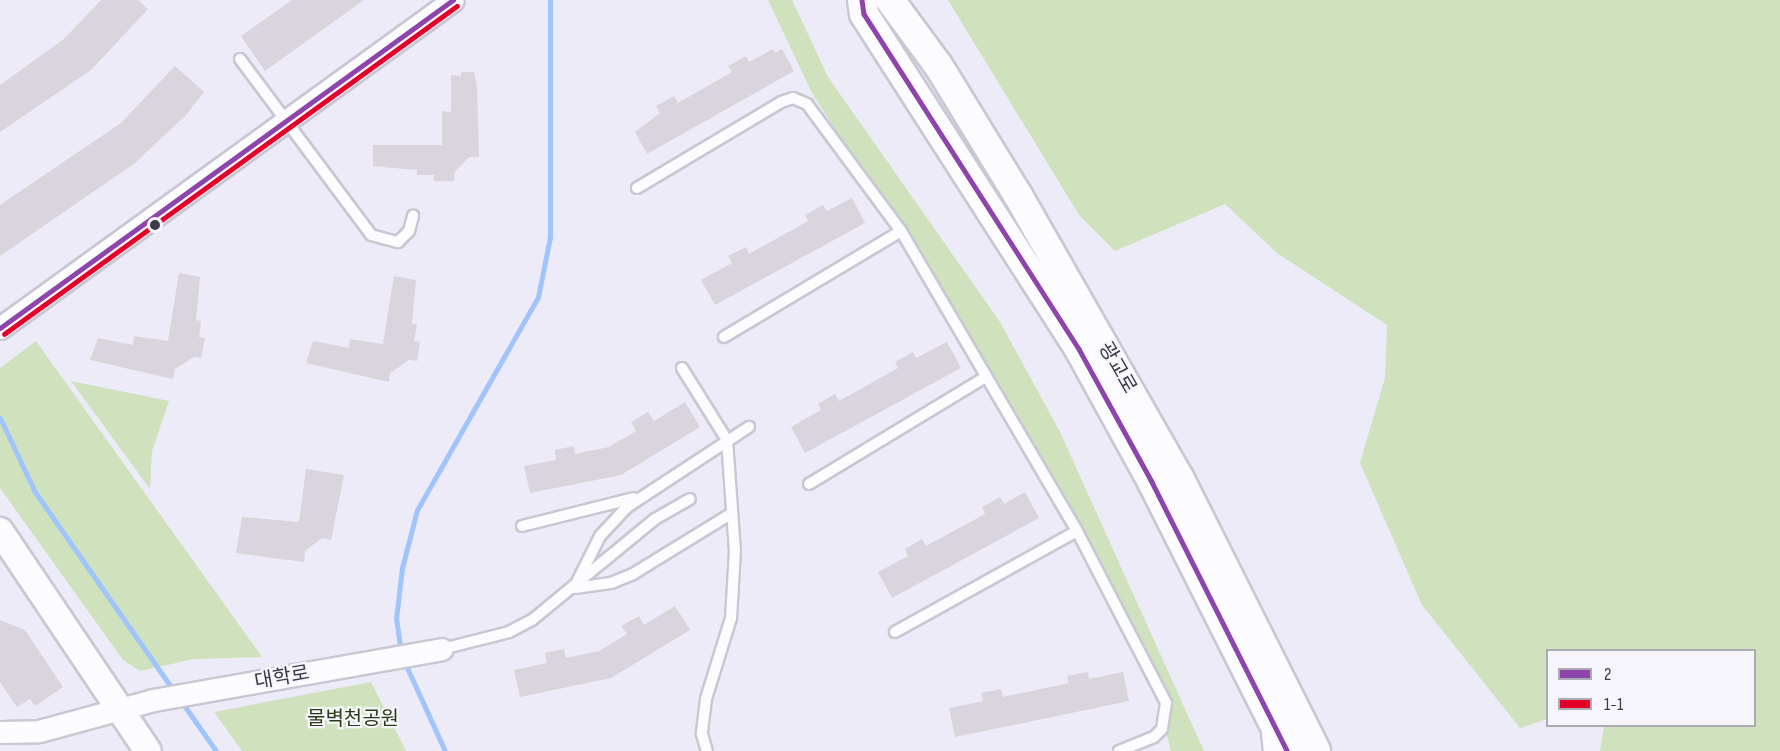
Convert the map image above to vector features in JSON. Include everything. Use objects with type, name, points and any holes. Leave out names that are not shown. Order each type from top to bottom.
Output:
[{"type":"main road","name":"광교로","points":[[862,0],[864,14],[1079,349],[1282,745]]},
{"type":"main road","name":"광교로","points":[[890,0],[938,66],[1019,197],[1173,466],[1254,620],[1316,751]]},
{"type":"street","points":[[8,322],[287,125],[453,0]]},
{"type":"street","points":[[0,531],[122,708],[148,751]]},
{"type":"street","name":"대학로","points":[[0,732],[39,731],[153,700],[442,649]]},
{"type":"lane","points":[[240,59],[371,235],[398,242],[409,231],[412,216]]},
{"type":"lane","points":[[637,188],[793,98],[807,104],[901,231],[1077,531],[1166,703],[1162,729],[1154,737],[1119,751]]},
{"type":"lane","points":[[724,337],[901,231]]},
{"type":"lane","points":[[682,368],[727,440],[732,513],[736,589],[706,699],[702,734],[707,751]]},
{"type":"lane","points":[[809,484],[986,377]]},
{"type":"lane","points":[[574,588],[600,536],[640,497],[748,427]]},
{"type":"lane","points":[[522,526],[640,497]]},
{"type":"lane","points":[[442,649],[509,632],[574,588],[655,519],[690,499]]},
{"type":"lane","points":[[574,588],[611,583],[633,574],[732,513]]},
{"type":"lane","points":[[895,632],[1077,531]]},
{"type":"green space","points":[[768,0],[792,0],[828,77],[1000,322],[1060,432],[1204,751],[1171,751],[1154,687],[968,336],[812,93]]},
{"type":"green space","points":[[948,0],[1780,0],[1780,751],[1600,751],[1604,727],[1756,727],[1756,649],[1546,649],[1546,719],[1520,728],[1422,605],[1360,463],[1385,378],[1387,325],[1277,253],[1225,204],[1115,251],[1079,215]]},
{"type":"green space","points":[[36,341],[262,657],[194,659],[140,671],[123,660],[0,488],[0,368]]},
{"type":"green space","points":[[71,381],[169,401],[152,451],[150,489]]},
{"type":"green space","name":"물벽천공원","points":[[371,682],[406,751],[242,751],[214,712]]},
{"type":"building","points":[[101,0],[138,0],[148,9],[91,70],[0,132],[0,85],[64,39]]},
{"type":"building","points":[[292,0],[364,0],[265,71],[241,36]]},
{"type":"building","points":[[773,49],[775,53],[782,49],[794,71],[647,154],[635,132],[660,113],[656,106],[674,96],[678,103],[732,72],[728,66],[746,56],[749,62]]},
{"type":"building","points":[[175,66],[204,92],[186,115],[135,163],[0,256],[0,205],[121,123]]},
{"type":"building","points":[[461,72],[474,72],[477,87],[479,157],[469,157],[454,173],[454,181],[434,181],[434,175],[417,175],[417,170],[373,166],[373,145],[442,145],[442,111],[451,112],[451,75],[461,76]]},
{"type":"building","points":[[852,198],[865,223],[715,305],[701,280],[732,263],[728,256],[746,247],[749,254],[808,221],[805,215],[823,205],[827,211]]},
{"type":"building","points":[[179,273],[200,277],[196,320],[201,321],[199,337],[205,338],[201,358],[194,357],[175,369],[173,379],[90,360],[98,338],[133,345],[134,336],[168,341]]},
{"type":"building","points":[[394,276],[416,280],[412,324],[417,324],[414,341],[420,342],[417,361],[409,360],[390,373],[389,382],[306,363],[313,341],[349,348],[350,339],[383,344]]},
{"type":"building","points":[[947,342],[961,368],[805,453],[791,427],[821,410],[818,404],[835,394],[839,401],[898,368],[895,362],[913,352],[916,358]]},
{"type":"building","points":[[685,402],[700,427],[621,475],[530,493],[524,466],[556,460],[555,450],[574,446],[575,454],[609,447],[636,431],[631,422],[648,412],[654,421]]},
{"type":"building","points":[[306,469],[344,475],[331,540],[322,538],[305,551],[304,562],[236,553],[242,517],[299,522]]},
{"type":"building","points":[[1025,492],[1039,518],[892,598],[878,572],[908,556],[905,549],[922,539],[926,546],[985,514],[982,507],[1000,497],[1004,504]]},
{"type":"building","points":[[675,606],[690,630],[611,678],[520,697],[514,670],[547,663],[545,653],[564,649],[566,658],[599,651],[627,634],[621,626],[639,616],[644,625]]},
{"type":"building","points":[[0,620],[25,630],[63,687],[35,706],[30,699],[17,707],[0,682]]},
{"type":"building","points":[[1088,672],[1089,679],[1123,672],[1129,701],[955,737],[949,708],[983,701],[981,693],[1001,689],[1003,697],[1069,683],[1067,676]]},
{"type":"waterway","points":[[401,653],[396,619],[402,568],[417,510],[538,297],[550,237],[550,0]]},
{"type":"waterway","points":[[0,418],[35,492],[174,691]]},
{"type":"waterway","points":[[404,661],[445,751]]},
{"type":"waterway","points":[[181,701],[216,751]]},
{"type":"transit line","name":"2","points":[[0,328],[453,0]]},
{"type":"transit line","name":"2","points":[[862,0],[864,14],[1079,349],[1152,482],[1287,751]]},
{"type":"transit line","name":"1-1","points":[[4,334],[457,6]]}]
